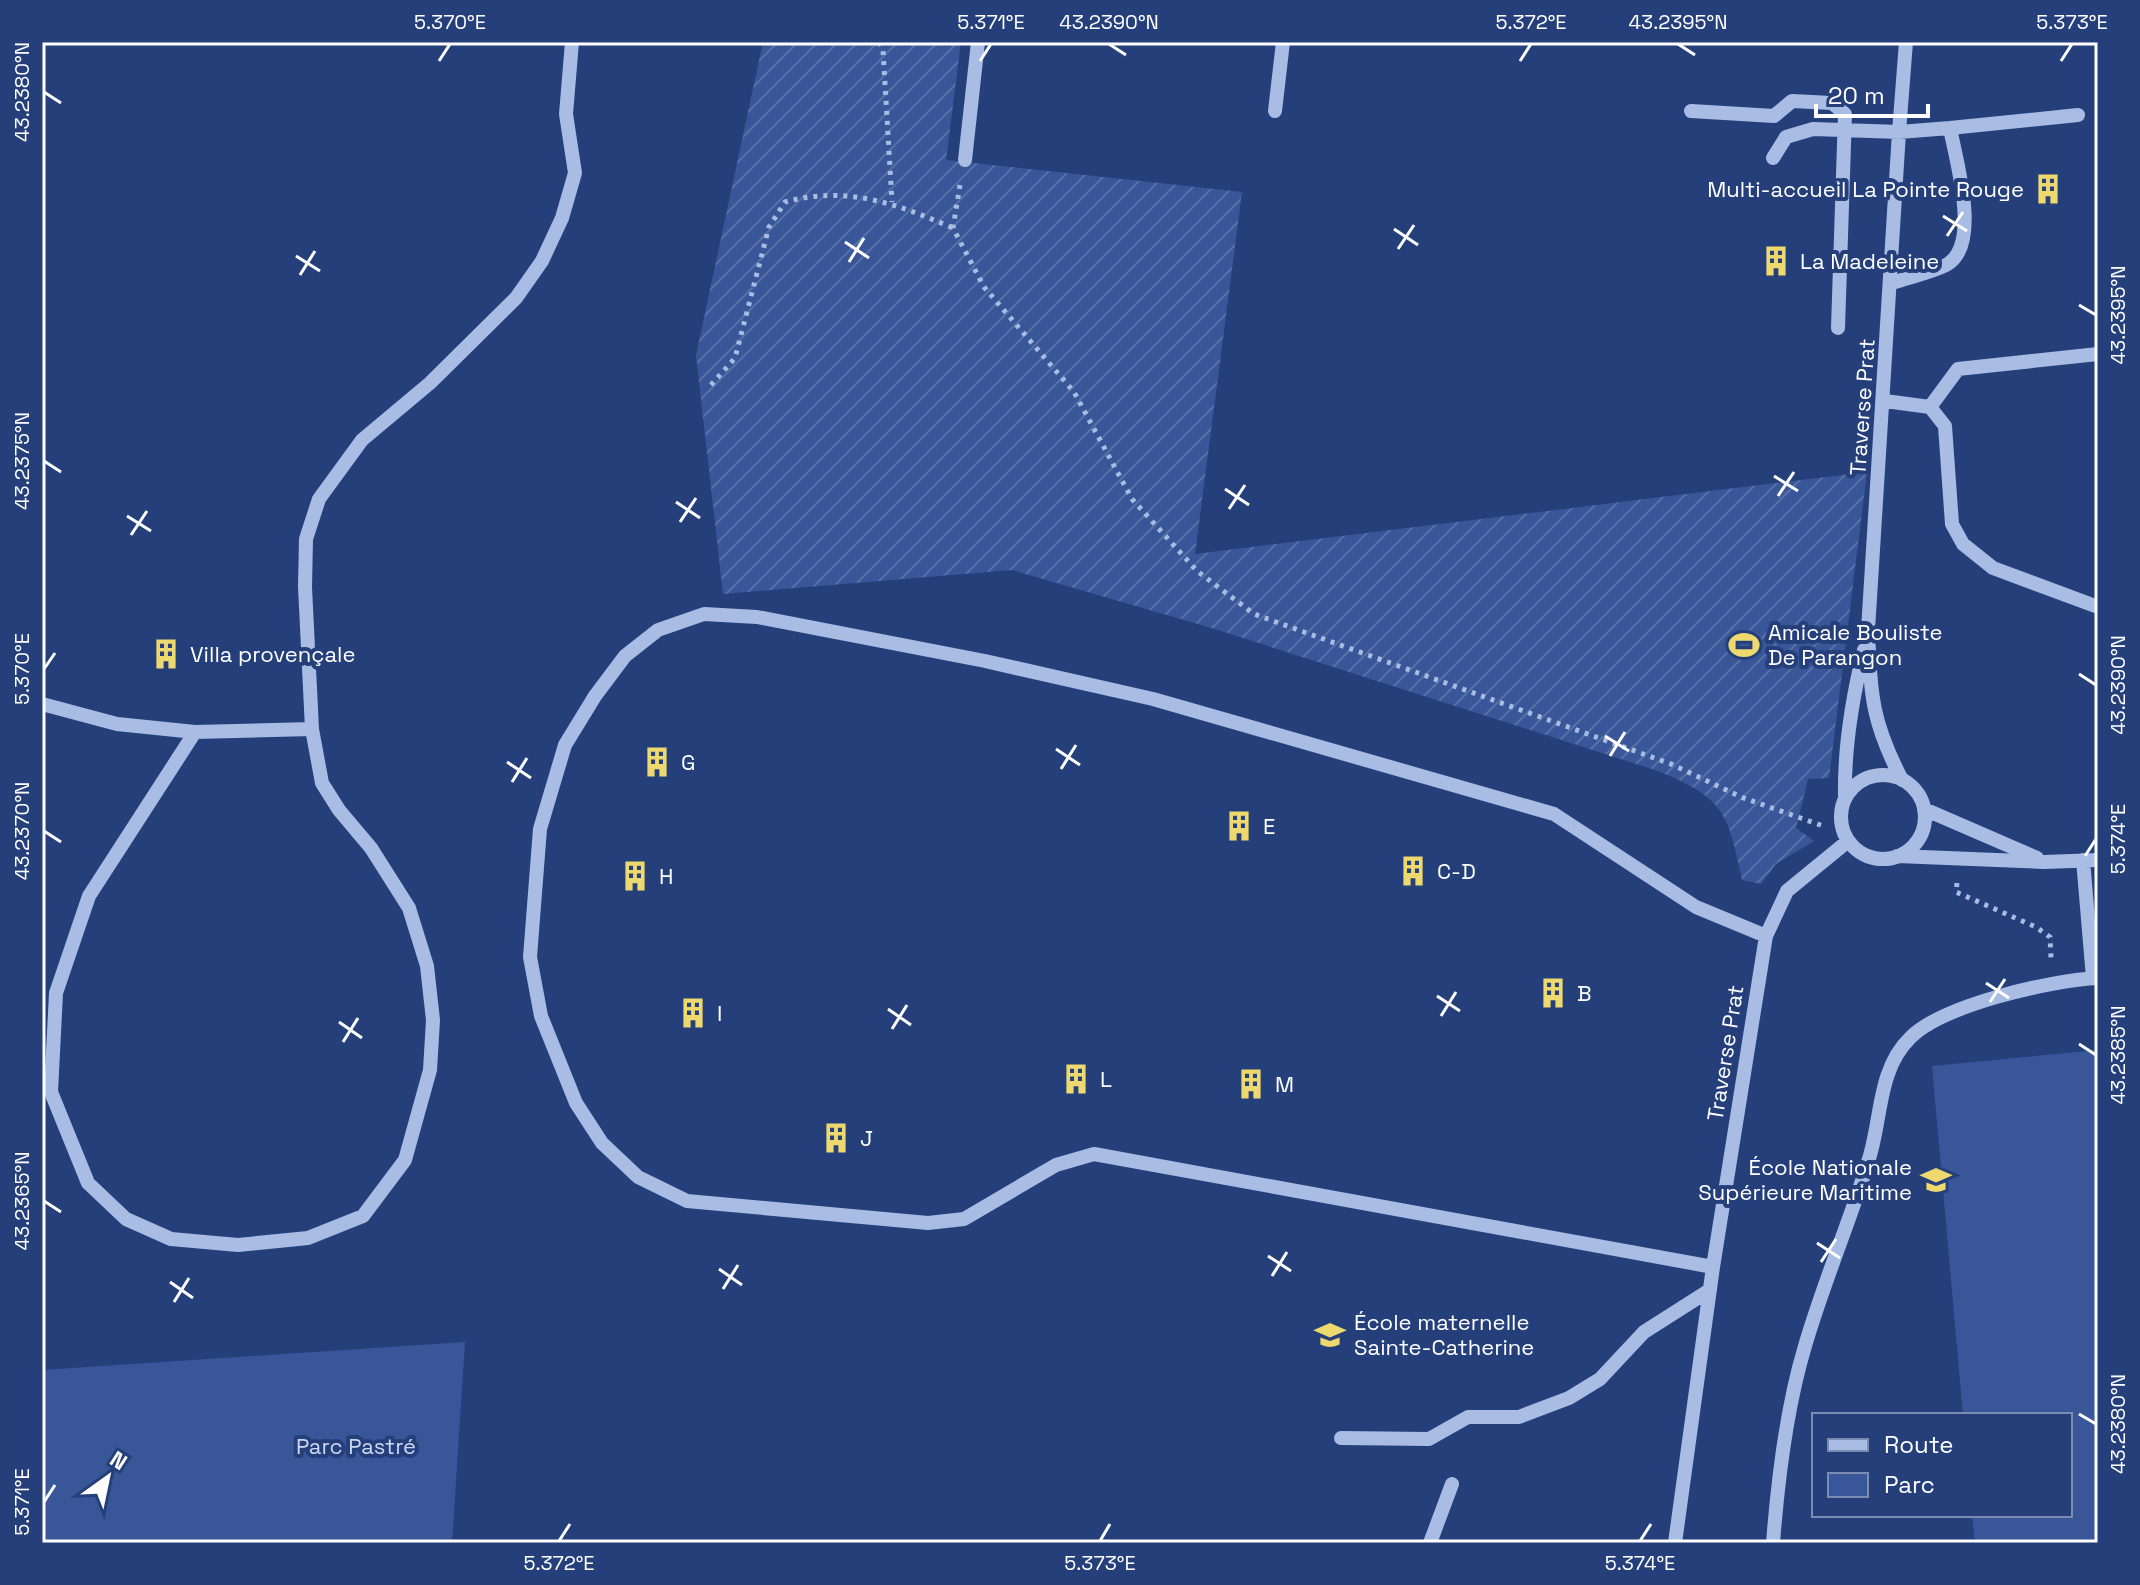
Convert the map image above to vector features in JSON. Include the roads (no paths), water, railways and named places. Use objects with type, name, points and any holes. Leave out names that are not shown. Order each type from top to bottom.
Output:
[{"type":"street","points":[[195,732],[89,896],[56,993],[51,1092],[88,1183],[126,1219],[171,1239],[238,1245],[308,1238],[363,1216],[405,1160],[430,1070],[433,1020],[427,966],[409,908],[371,848],[339,810],[322,783],[312,729],[305,587],[306,539],[319,499],[362,440],[430,383],[516,298],[542,261],[562,218],[575,173],[566,114],[572,42]]},
{"type":"street","points":[[965,160],[978,42]]},
{"type":"street","points":[[1275,111],[1283,42]]},
{"type":"street","name":"Traverse Prat","points":[[1902,780],[1880,738],[1872,703],[1868,630],[1906,42]]},
{"type":"street","points":[[1691,111],[1774,116],[1792,101],[1832,103],[1845,114],[1838,328]]},
{"type":"street","points":[[1773,158],[1786,137],[1813,129],[1899,132],[2078,115]]},
{"type":"street","points":[[1892,283],[1949,264],[1961,247],[1967,228],[1950,128]]},
{"type":"street","points":[[1930,407],[1958,369],[2098,354]]},
{"type":"street","points":[[1885,401],[1930,407],[1945,426],[1952,524],[1963,544],[1993,568],[2098,607]]},
{"type":"street","points":[[1713,1267],[1094,1154],[1056,1165],[964,1219],[928,1223],[687,1201],[638,1177],[602,1143],[576,1103],[541,1016],[530,957],[540,829],[565,745],[595,696],[625,656],[658,630],[704,614],[757,617],[985,661],[1153,699],[1554,814],[1696,907],[1766,936]]},
{"type":"street","name":"Traverse Prat","points":[[1845,797],[1844,766],[1853,697],[1868,630]]},
{"type":"street","points":[[42,704],[117,724],[195,732],[312,729]]},
{"type":"street","points":[[1773,1543],[1777,1480],[1804,1348],[1870,1158],[1890,1064],[1909,1038],[1935,1018],[2051,983],[2095,978],[2090,860],[2044,862],[1869,857],[1846,837],[1841,809],[1845,797],[1864,779],[1889,775],[1902,780],[1920,797],[1924,809],[1922,832],[1907,851],[1896,856]]},
{"type":"street","points":[[1924,809],[2044,862]]},
{"type":"street","name":"Traverse Prat","points":[[1675,1543],[1713,1267],[1766,936],[1787,891],[1846,837]]},
{"type":"street","points":[[1341,1438],[1429,1439],[1468,1417],[1519,1417],[1569,1398],[1600,1379],[1644,1332],[1710,1290]]},
{"type":"street","points":[[1430,1543],[1452,1484]]},
{"type":"place","name":"Multi-accueil La Pointe Rouge","points":[[2048,189]]},
{"type":"place","name":"La Madeleine","points":[[1776,261]]},
{"type":"place","name":"Amicale Bouliste De Parangon","points":[[1744,645]]},
{"type":"place","name":"Villa provençale","points":[[166,654]]},
{"type":"place","name":"G","points":[[657,762]]},
{"type":"place","name":"E","points":[[1239,826]]},
{"type":"place","name":"C-D","points":[[1413,871]]},
{"type":"place","name":"H","points":[[635,876]]},
{"type":"place","name":"B","points":[[1553,993]]},
{"type":"place","name":"I","points":[[693,1013]]},
{"type":"place","name":"L","points":[[1076,1079]]},
{"type":"place","name":"M","points":[[1251,1084]]},
{"type":"place","name":"J","points":[[836,1138]]},
{"type":"place","name":"École Nationale Supérieure Maritime","points":[[1936,1180]]},
{"type":"place","name":"École maternelle Sainte-Catherine","points":[[1330,1335]]},
{"type":"park label","name":"Parc Pastré","points":[[356,1446]]}]
